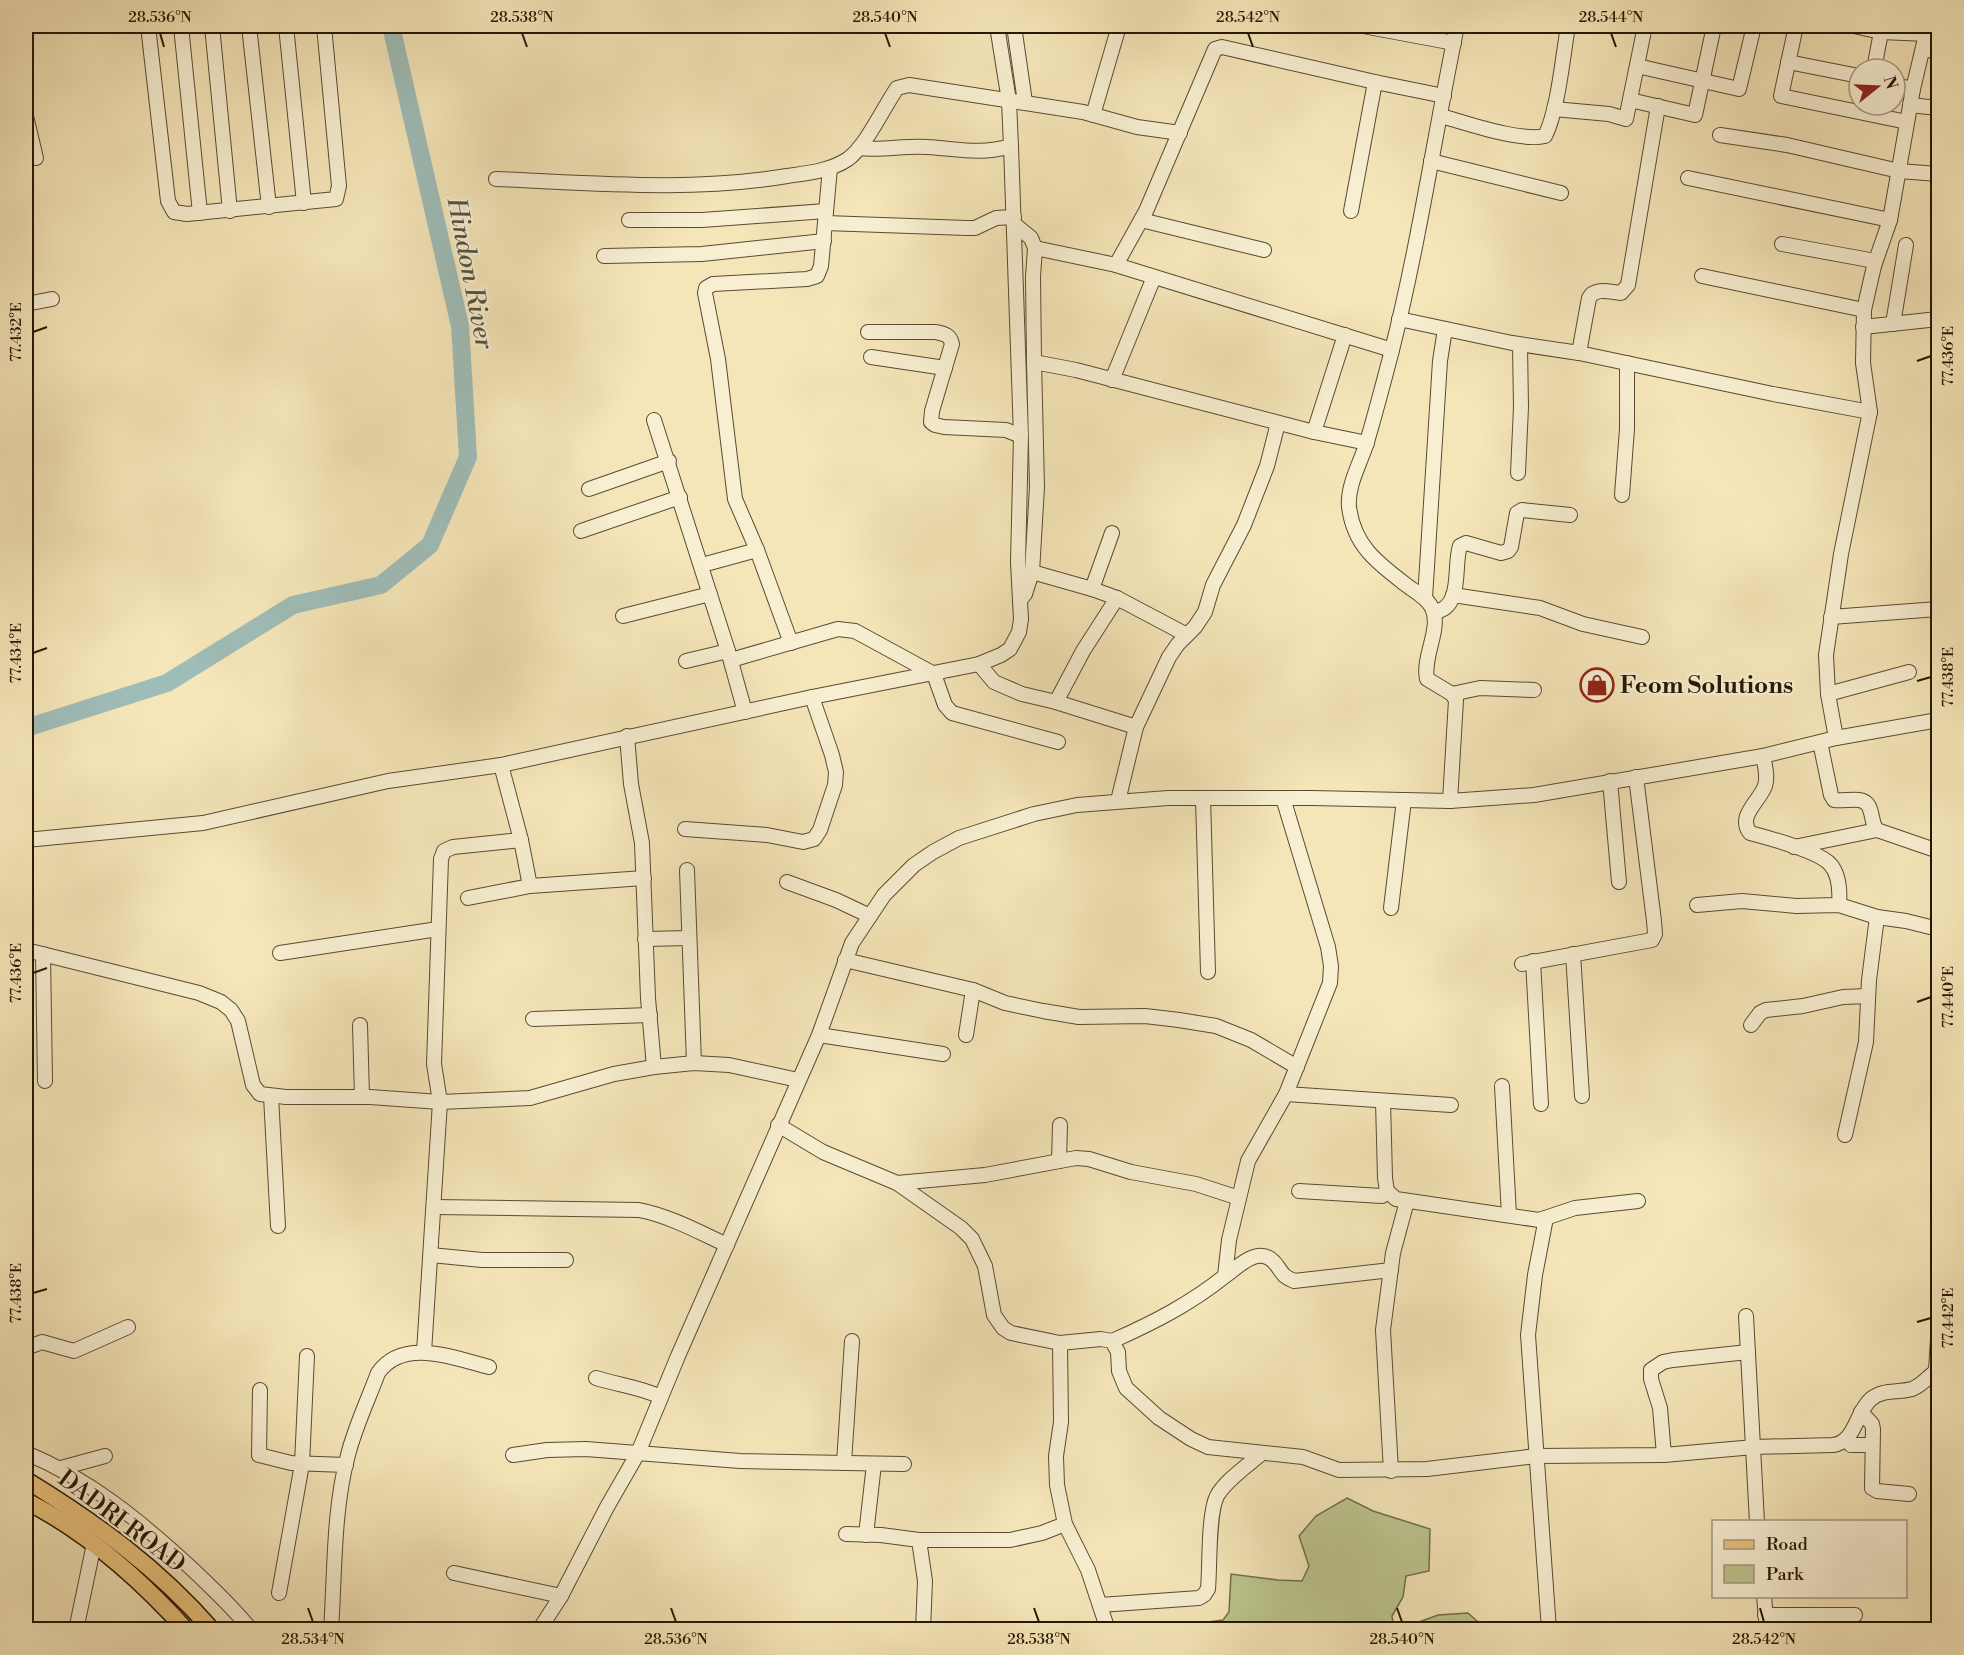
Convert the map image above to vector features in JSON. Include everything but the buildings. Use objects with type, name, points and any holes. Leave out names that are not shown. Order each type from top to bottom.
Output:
[{"type":"main road","name":"DADRI ROAD","points":[[26,1480],[75,1510],[130,1550],[184,1597],[212,1629]]},
{"type":"main road","name":"DADRI ROAD","points":[[26,1502],[81,1533],[150,1590],[171,1622],[186,1629]]},
{"type":"street","points":[[148,26],[168,201],[174,212],[179,214],[230,211],[336,199],[339,193],[324,26]]},
{"type":"street","points":[[181,26],[200,213]]},
{"type":"street","points":[[212,26],[230,211]]},
{"type":"street","points":[[249,26],[269,207]]},
{"type":"street","points":[[286,26],[304,203]]},
{"type":"street","points":[[26,840],[202,822],[388,782],[501,765],[812,697],[934,674],[979,664],[1001,655],[1016,641],[1021,620],[1018,563],[1021,436],[1009,101],[997,26]]},
{"type":"street","points":[[1014,26],[1026,102]]},
{"type":"street","points":[[1093,115],[1119,26]]},
{"type":"street","points":[[1363,26],[1454,43]]},
{"type":"street","points":[[1450,801],[1456,700],[1452,694],[1427,679],[1425,670],[1434,627],[1434,612],[1425,598],[1369,553],[1360,542],[1354,530],[1349,503],[1350,491],[1367,443],[1392,350],[1441,116],[1457,26]]},
{"type":"street","points":[[1441,116],[1520,136],[1538,138],[1545,136],[1550,128],[1554,109],[1568,26]]},
{"type":"street","points":[[1554,109],[1609,114],[1626,119],[1645,26]]},
{"type":"street","points":[[1630,100],[1695,114],[1714,26]]},
{"type":"street","points":[[1637,66],[1739,89],[1754,26]]},
{"type":"street","points":[[1796,26],[1781,96],[1908,122]]},
{"type":"street","points":[[1836,738],[1828,694],[1826,655],[1841,554],[1870,412],[1863,363],[1864,310],[1875,261],[1890,220],[1913,89],[1928,30],[1881,32],[1854,26]]},
{"type":"street","points":[[1876,57],[1881,32]]},
{"type":"street","points":[[1116,265],[1141,220],[1215,49],[1222,47],[1444,96]]},
{"type":"street","points":[[1923,49],[1938,52]]},
{"type":"street","points":[[1788,62],[1847,74]]},
{"type":"street","points":[[1351,211],[1375,82]]},
{"type":"street","points":[[495,179],[685,186],[748,183],[830,168],[850,158],[859,148],[897,88],[909,85],[1026,102],[1093,115],[1137,127],[1180,133]]},
{"type":"street","points":[[1907,88],[1913,89]]},
{"type":"street","points":[[1910,105],[1938,108]]},
{"type":"street","points":[[1579,353],[1589,298],[1592,293],[1597,291],[1621,293],[1628,285],[1658,106]]},
{"type":"street","points":[[26,116],[36,158]]},
{"type":"street","points":[[1720,135],[1787,145],[1899,171],[1938,174]]},
{"type":"street","points":[[859,148],[878,150],[927,147],[982,152],[1011,146]]},
{"type":"street","points":[[1431,161],[1561,193]]},
{"type":"street","points":[[791,643],[757,550],[735,499],[718,359],[705,292],[706,288],[713,284],[807,279],[817,276],[821,266],[830,168]]},
{"type":"street","points":[[1688,178],[1890,220]]},
{"type":"street","points":[[629,219],[826,217],[967,228],[975,228],[996,218],[1014,221],[1031,238],[1035,248],[1033,277],[1037,487],[1032,572],[1026,594],[1020,600]]},
{"type":"street","points":[[1141,220],[1264,250]]},
{"type":"street","points":[[604,256],[702,254],[824,241]]},
{"type":"street","points":[[1782,244],[1875,261]]},
{"type":"street","points":[[1893,324],[1906,245]]},
{"type":"street","points":[[1035,248],[1116,265],[1392,350]]},
{"type":"street","points":[[1702,276],[1864,310]]},
{"type":"street","points":[[1112,380],[1154,277]]},
{"type":"street","points":[[26,304],[52,299]]},
{"type":"street","points":[[1399,319],[1520,345],[1579,353],[1870,412]]},
{"type":"street","points":[[1863,327],[1938,319]]},
{"type":"street","points":[[1425,598],[1440,361],[1445,329]]},
{"type":"street","points":[[868,332],[947,334],[952,344],[931,422],[935,425],[1006,430],[1021,436]]},
{"type":"street","points":[[1314,432],[1345,335]]},
{"type":"street","points":[[1518,472],[1521,407],[1520,345]]},
{"type":"street","points":[[871,357],[945,368]]},
{"type":"street","points":[[1034,363],[1076,370],[1278,423],[1367,443]]},
{"type":"street","points":[[1622,495],[1627,429],[1627,363]]},
{"type":"street","points":[[654,420],[702,565],[745,712]]},
{"type":"street","points":[[1118,801],[1136,727],[1169,657],[1196,627],[1204,612],[1213,585],[1244,525],[1267,466],[1278,423]]},
{"type":"street","points":[[589,489],[669,461]]},
{"type":"street","points":[[581,531],[680,497]]},
{"type":"street","points":[[1434,612],[1443,609],[1457,586],[1460,546],[1466,543],[1500,553],[1508,551],[1511,547],[1517,513],[1522,510],[1570,515]]},
{"type":"street","points":[[1092,589],[1112,533]]},
{"type":"street","points":[[702,565],[757,550]]},
{"type":"street","points":[[1032,572],[1117,598],[1187,635]]},
{"type":"street","points":[[623,616],[710,594]]},
{"type":"street","points":[[1453,595],[1540,608],[1583,624],[1641,637]]},
{"type":"street","points":[[1056,702],[1083,651],[1117,598]]},
{"type":"street","points":[[1831,617],[1938,609]]},
{"type":"street","points":[[686,661],[730,656],[791,643],[838,629],[848,629],[934,674],[945,705],[952,712],[1058,742]]},
{"type":"street","points":[[979,664],[994,682],[1022,694],[1136,727]]},
{"type":"street","points":[[1828,694],[1909,672]]},
{"type":"street","points":[[1452,694],[1480,688],[1534,690]]},
{"type":"street","points":[[685,829],[767,836],[803,842],[814,839],[820,830],[835,785],[836,772],[812,697]]},
{"type":"street","points":[[539,1629],[561,1596],[638,1453],[778,1125],[819,1035],[852,944],[884,895],[914,866],[959,838],[1034,814],[1077,805],[1203,798],[1450,801],[1534,795],[1763,756],[1836,738],[1938,720]]},
{"type":"street","points":[[627,736],[631,784],[642,843],[645,939],[654,1067]]},
{"type":"street","points":[[1820,742],[1834,800],[1866,802],[1870,807],[1873,824],[1877,830]]},
{"type":"street","points":[[1763,756],[1766,783],[1748,813],[1745,822],[1747,829],[1750,833],[1794,847],[1829,862],[1839,884],[1839,905]]},
{"type":"street","points":[[501,765],[521,840],[530,886]]},
{"type":"street","points":[[1541,1104],[1528,962],[1645,942],[1652,940],[1655,934],[1636,777]]},
{"type":"street","points":[[1610,781],[1619,882]]},
{"type":"street","points":[[1203,798],[1208,972]]},
{"type":"street","points":[[1225,1276],[1228,1240],[1248,1161],[1286,1094],[1330,983],[1331,966],[1328,947],[1283,798]]},
{"type":"street","points":[[1391,908],[1404,800]]},
{"type":"street","points":[[1794,847],[1877,830],[1938,851]]},
{"type":"street","points":[[424,1352],[440,1102],[434,1064],[441,859],[444,851],[453,847],[521,840]]},
{"type":"street","points":[[687,870],[694,1063]]},
{"type":"street","points":[[468,898],[530,886],[644,878]]},
{"type":"street","points":[[787,882],[836,900],[870,916]]},
{"type":"street","points":[[1697,905],[1742,901],[1796,906],[1839,905],[1877,917],[1938,929]]},
{"type":"street","points":[[1845,1135],[1866,1042],[1868,996],[1877,917]]},
{"type":"street","points":[[280,953],[438,929]]},
{"type":"street","points":[[645,939],[689,938]]},
{"type":"street","points":[[26,950],[199,993],[221,1002],[231,1010],[238,1021],[255,1090],[260,1094],[271,1096],[362,1097],[440,1102],[530,1098],[614,1074],[694,1063],[729,1065],[798,1080]]},
{"type":"street","points":[[43,954],[45,1080]]},
{"type":"street","points":[[1573,954],[1582,1096]]},
{"type":"street","points":[[845,960],[973,990],[1005,1003],[1079,1017],[1145,1016],[1216,1026],[1251,1040],[1297,1067]]},
{"type":"street","points":[[966,1035],[973,990]]},
{"type":"street","points":[[1751,1025],[1760,1012],[1767,1010],[1803,1006],[1843,997],[1868,996]]},
{"type":"street","points":[[533,1019],[650,1014]]},
{"type":"street","points":[[360,1025],[362,1097]]},
{"type":"street","points":[[819,1035],[943,1054]]},
{"type":"street","points":[[1502,1086],[1509,1215]]},
{"type":"street","points":[[1286,1094],[1451,1105]]},
{"type":"street","points":[[271,1096],[278,1226]]},
{"type":"street","points":[[1383,1101],[1387,1191],[1396,1199],[1532,1220],[1546,1218],[1575,1208],[1638,1201]]},
{"type":"street","points":[[778,1125],[823,1152],[897,1183],[954,1223],[972,1239],[985,1266],[994,1315],[1003,1328],[1011,1334],[1060,1343],[1101,1339],[1113,1341],[1159,1319],[1199,1296],[1255,1255],[1264,1256],[1274,1262],[1286,1278],[1294,1281],[1391,1270]]},
{"type":"street","points":[[1059,1161],[1060,1125]]},
{"type":"street","points":[[897,1183],[985,1175],[1076,1158],[1089,1159],[1131,1172],[1196,1184],[1239,1198]]},
{"type":"street","points":[[1299,1191],[1382,1196],[1387,1191]]},
{"type":"street","points":[[1391,1470],[1383,1330],[1391,1270],[1407,1202]]},
{"type":"street","points":[[434,1207],[639,1210],[669,1218],[727,1245]]},
{"type":"street","points":[[1546,1218],[1535,1275],[1528,1335],[1549,1629]]},
{"type":"street","points":[[431,1255],[482,1260],[566,1260]]},
{"type":"street","points":[[1746,1316],[1757,1520]]},
{"type":"street","points":[[26,1348],[42,1342],[74,1351],[128,1327]]},
{"type":"street","points":[[1113,1341],[1118,1352],[1119,1371],[1126,1388],[1159,1418],[1208,1447],[1303,1457],[1339,1470],[1391,1470],[1427,1469],[1536,1456],[1664,1455],[1754,1447],[1841,1444],[1848,1439],[1861,1412],[1871,1399],[1883,1392],[1911,1389],[1920,1385],[1937,1370],[1938,1339]]},
{"type":"street","points":[[844,1463],[852,1341]]},
{"type":"street","points":[[1060,1343],[1061,1422],[1057,1485],[1065,1524],[1088,1570],[1108,1629]]},
{"type":"street","points":[[331,1629],[339,1511],[346,1465],[378,1373],[392,1358],[424,1352],[489,1367]]},
{"type":"street","points":[[1664,1455],[1660,1408],[1650,1373],[1653,1367],[1673,1360],[1748,1352]]},
{"type":"street","points":[[279,1593],[302,1464],[307,1356]]},
{"type":"street","points":[[596,1378],[635,1386],[661,1397]]},
{"type":"street","points":[[260,1390],[259,1455],[302,1464],[346,1465]]},
{"type":"street","points":[[1861,1412],[1872,1424],[1872,1488],[1877,1491],[1909,1494]]},
{"type":"street","points":[[1848,1439],[1851,1445],[1872,1445]]},
{"type":"street","points":[[513,1455],[547,1450],[586,1449],[740,1461],[904,1464]]},
{"type":"street","points":[[26,1453],[61,1468],[98,1491],[148,1528],[234,1609],[251,1629]]},
{"type":"street","points":[[1100,1605],[1199,1598],[1204,1595],[1208,1589],[1213,1513],[1217,1497],[1225,1486],[1261,1454]]},
{"type":"street","points":[[61,1468],[105,1456]]},
{"type":"street","points":[[866,1535],[874,1464]]},
{"type":"street","points":[[846,1534],[920,1540],[1010,1540],[1042,1533],[1065,1524]]},
{"type":"street","points":[[920,1540],[925,1581],[923,1629]]},
{"type":"street","points":[[76,1629],[94,1544]]},
{"type":"street","points":[[454,1573],[561,1596]]},
{"type":"street","points":[[1764,1598],[1767,1629]]},
{"type":"street","points":[[1765,1615],[1855,1615]]},
{"type":"green space","points":[[1347,1498],[1373,1511],[1430,1529],[1429,1571],[1406,1576],[1403,1597],[1392,1616],[1394,1629],[1187,1629],[1186,1625],[1223,1620],[1229,1612],[1231,1574],[1302,1581],[1309,1566],[1299,1536],[1316,1516]]},
{"type":"green space","points":[[1468,1613],[1486,1629],[1400,1629],[1438,1615]]},
{"type":"waterway","name":"Hindon River","points":[[26,728],[167,683],[293,605],[381,585],[430,545],[468,457],[460,326],[391,26]]},
{"type":"place","name":"Feom Solutions","points":[[1597,685]]}]
